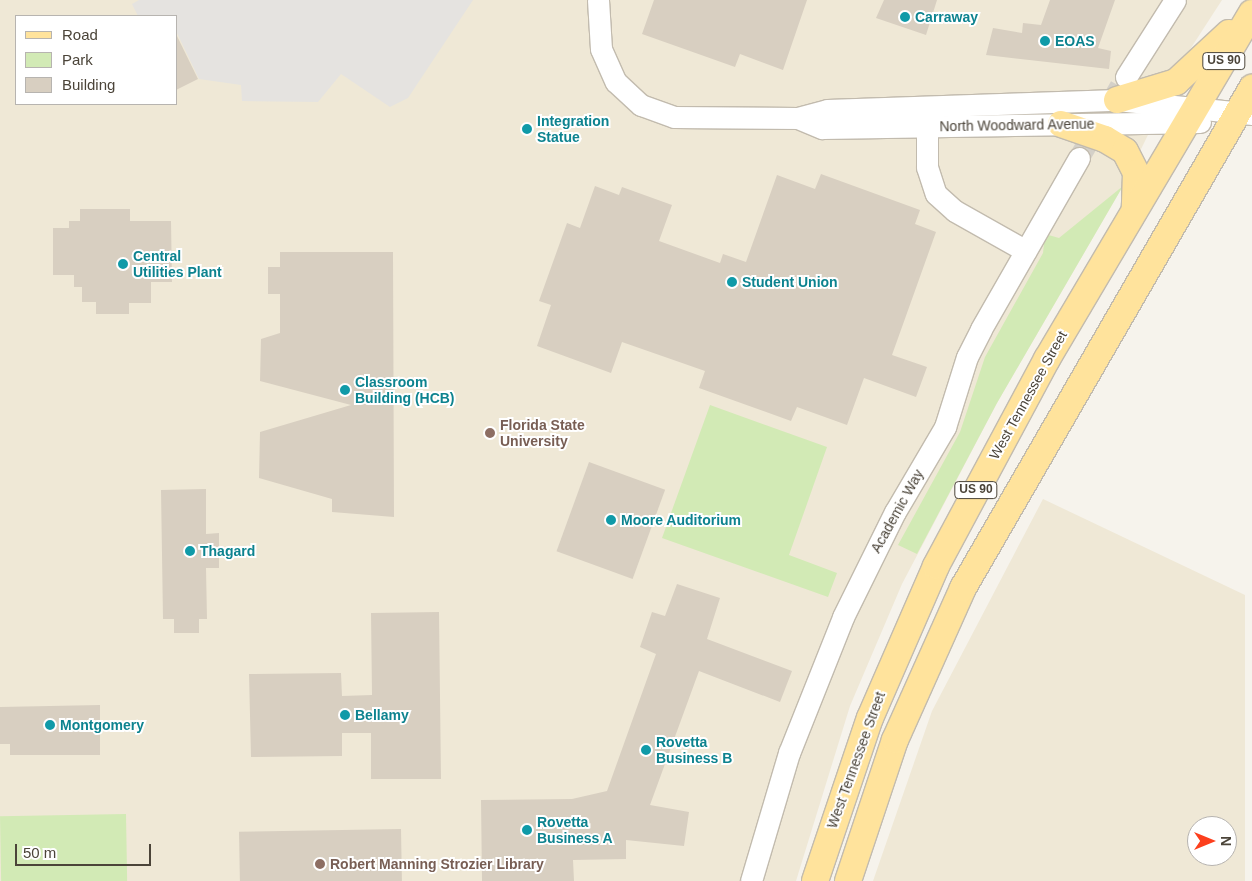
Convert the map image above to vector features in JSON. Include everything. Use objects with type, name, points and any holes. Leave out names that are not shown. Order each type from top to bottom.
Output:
[{"type":"main road","points":[[1121,89],[1158,90],[1182,79],[1252,9]]},
{"type":"main road","name":"West Tennessee Street","points":[[815,881],[855,757],[911,618],[1014,418],[1252,13]]},
{"type":"main road","name":"US 90","points":[[848,881],[894,740],[964,588],[1244,114],[1252,88]]},
{"type":"main road","points":[[1061,124],[1105,139],[1128,156],[1138,186],[1134,213]]},
{"type":"street","name":"North Woodward Avenue","points":[[598,0],[605,63],[620,88],[641,105],[686,119],[798,118],[827,110],[1121,89],[1191,116]]},
{"type":"street","points":[[1121,89],[1175,0]]},
{"type":"street","name":"North Woodward Avenue","points":[[798,118],[822,128],[1061,124],[1244,114]]},
{"type":"street","points":[[927,127],[927,167],[936,194],[955,211],[1026,251]]},
{"type":"street","name":"Academic Way","points":[[751,881],[789,753],[840,624],[896,512],[945,427],[966,357],[1079,158]]},
{"type":"shaded area","name":"Florida State University","points":[[0,0],[1222,0],[1189,51],[1123,186],[997,403],[902,584],[850,706],[796,881],[0,881]]},
{"type":"shaded area","points":[[139,0],[473,0],[408,98],[390,107],[341,74],[318,102],[242,101],[241,85],[199,79],[178,35],[178,15],[138,15],[132,4]]},
{"type":"shaded area","points":[[1043,499],[1245,595],[1245,881],[873,881],[932,711]]},
{"type":"green space","points":[[1123,186],[997,403],[917,554],[898,545],[960,432],[985,357],[1043,253],[1045,234],[1059,238]]},
{"type":"green space","points":[[710,405],[827,447],[789,555],[837,573],[828,597],[662,538]]},
{"type":"green space","points":[[126,814],[127,881],[1,881],[0,816]]},
{"type":"building","points":[[654,0],[807,0],[783,70],[740,54],[735,67],[642,34]]},
{"type":"building","name":"Carraway","points":[[884,0],[937,0],[926,35],[876,18]]},
{"type":"building","name":"EOAS","points":[[1050,0],[1115,0],[1098,48],[1111,51],[1109,69],[986,55],[993,28],[1022,33],[1023,23],[1041,25]]},
{"type":"building","points":[[178,38],[198,79],[178,89]]},
{"type":"building","name":"Student Union","points":[[821,174],[920,210],[915,224],[936,232],[892,355],[927,367],[916,397],[864,378],[847,425],[797,407],[791,421],[699,388],[705,371],[622,342],[611,373],[537,346],[551,305],[539,301],[567,223],[580,228],[595,186],[619,195],[622,187],[672,205],[659,241],[720,263],[723,254],[746,262],[777,175],[815,189]]},
{"type":"building","name":"Central Utilities Plant","points":[[80,209],[130,209],[130,221],[171,221],[172,282],[151,282],[151,303],[129,303],[129,314],[96,314],[96,302],[82,302],[82,287],[74,287],[74,275],[53,275],[53,228],[69,228],[69,221],[80,221]]},
{"type":"building","name":"Classroom Building (HCB)","points":[[280,252],[393,252],[394,517],[332,512],[332,499],[259,478],[260,432],[351,405],[260,381],[261,339],[280,333],[280,294],[268,294],[268,267],[280,267]]},
{"type":"building","name":"Moore Auditorium","points":[[589,462],[665,490],[633,579],[557,551]]},
{"type":"building","name":"Thagard","points":[[206,489],[206,534],[219,533],[219,568],[206,568],[207,619],[199,619],[199,633],[174,633],[174,619],[163,619],[161,490]]},
{"type":"building","name":"Rovetta Business B","points":[[677,584],[720,598],[707,639],[792,671],[780,702],[699,671],[650,805],[689,812],[684,846],[626,840],[626,859],[573,860],[574,881],[482,881],[481,800],[572,799],[607,791],[656,654],[640,647],[652,612],[665,616]]},
{"type":"building","name":"Bellamy","points":[[439,612],[441,779],[371,779],[371,733],[342,733],[342,756],[251,757],[249,674],[341,673],[342,696],[372,695],[371,613]]},
{"type":"building","name":"Montgomery","points":[[100,705],[100,755],[10,755],[10,744],[0,744],[0,707]]},
{"type":"building","name":"Robert Manning Strozier Library","points":[[401,829],[402,881],[240,881],[239,832]]},
{"type":"tunnel","points":[[1079,158],[1120,86]]},
{"type":"place","name":"Carraway","points":[[905,17]]},
{"type":"place","name":"EOAS","points":[[1045,41]]},
{"type":"place","name":"Integration Statue","points":[[527,129]]},
{"type":"place","name":"Central Utilities Plant","points":[[123,264]]},
{"type":"place","name":"Student Union","points":[[732,282]]},
{"type":"place","name":"Classroom Building (HCB)","points":[[345,390]]},
{"type":"place","name":"Florida State University","points":[[490,433]]},
{"type":"place","name":"Moore Auditorium","points":[[611,520]]},
{"type":"place","name":"Thagard","points":[[190,551]]},
{"type":"place","name":"Bellamy","points":[[345,715]]},
{"type":"place","name":"Montgomery","points":[[50,725]]},
{"type":"place","name":"Rovetta Business B","points":[[646,750]]},
{"type":"place","name":"Rovetta Business A","points":[[527,830]]},
{"type":"place","name":"Robert Manning Strozier Library","points":[[320,864]]}]
